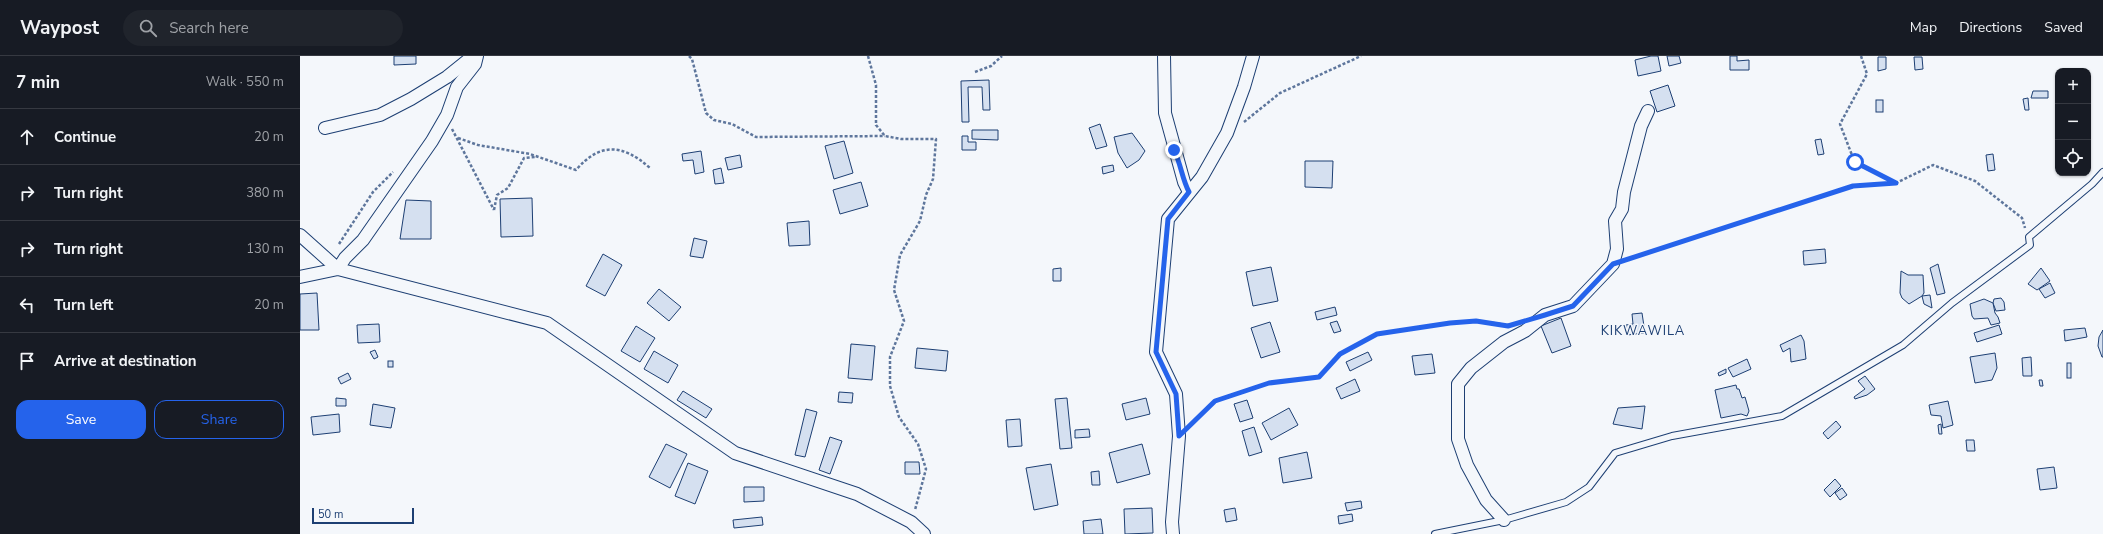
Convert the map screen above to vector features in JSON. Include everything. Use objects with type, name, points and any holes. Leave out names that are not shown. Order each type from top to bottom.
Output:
[{"type":"street","points":[[325,128],[380,115],[411,99],[446,77],[473,56]]},
{"type":"street","points":[[338,269],[345,258],[363,240],[432,141],[446,115],[457,87],[475,64],[477,56]]},
{"type":"street","points":[[1164,56],[1165,113],[1184,182],[1189,192]]},
{"type":"street","points":[[1173,534],[1172,522],[1179,436],[1176,394],[1156,352],[1168,219],[1202,177],[1227,132],[1244,87],[1253,56]]},
{"type":"street","points":[[1504,520],[1486,500],[1467,465],[1458,439],[1458,384],[1471,368],[1504,342],[1525,331],[1545,315],[1573,306],[1613,264],[1617,249],[1615,221],[1622,209],[1624,192],[1641,126],[1648,111]]},
{"type":"street","points":[[300,235],[338,269]]},
{"type":"street","points":[[300,276],[338,269],[547,323],[735,453],[857,494],[911,522],[924,534]]},
{"type":"lane","points":[[1435,534],[1504,520],[1566,502],[1589,487],[1615,453],[1672,436],[1782,416],[1903,345],[1952,303],[2030,245],[2029,237],[2092,184],[2103,172]]},
{"type":"path","points":[[689,56],[692,59],[706,113],[714,120],[732,124],[756,137],[885,136],[901,139],[936,139],[933,180],[926,195],[920,221],[900,255],[894,290],[904,321],[890,357],[890,386],[900,417],[918,444],[926,469],[911,522]]},
{"type":"path","points":[[868,56],[876,85],[876,125],[885,136]]},
{"type":"path","points":[[975,72],[991,66],[1002,56]]},
{"type":"path","points":[[1227,132],[1241,125],[1280,93],[1361,56]]},
{"type":"path","points":[[1861,56],[1867,74],[1840,124],[1855,162],[1896,183]]},
{"type":"path","points":[[451,128],[458,138],[471,169],[494,210],[497,195],[508,188],[524,158],[538,157]]},
{"type":"path","points":[[458,138],[478,145],[508,149],[538,157],[576,170],[588,156],[601,150],[622,150],[640,159],[650,168]]},
{"type":"path","points":[[1613,264],[1853,186],[1896,183],[1933,165],[1974,181],[2022,218],[2029,237]]},
{"type":"path","points":[[1179,436],[1215,401],[1269,383],[1319,377],[1340,354],[1377,334],[1450,323],[1476,321],[1508,326],[1515,323]]},
{"type":"building","points":[[394,56],[416,56],[416,64],[394,65]]},
{"type":"building","points":[[1658,56],[1661,71],[1638,76],[1635,60]]},
{"type":"building","points":[[1667,56],[1679,56],[1681,63],[1669,66]]},
{"type":"building","points":[[1730,56],[1737,56],[1737,61],[1749,60],[1749,70],[1730,70]]},
{"type":"building","points":[[1878,57],[1886,57],[1886,69],[1878,71]]},
{"type":"building","points":[[1914,57],[1922,57],[1923,69],[1915,70]]},
{"type":"building","points":[[989,80],[990,110],[983,110],[982,87],[968,87],[969,122],[962,122],[961,81]]},
{"type":"building","points":[[1668,85],[1675,106],[1657,112],[1650,91]]},
{"type":"building","points":[[2033,91],[2048,91],[2048,98],[2031,98]]},
{"type":"building","points":[[2028,98],[2029,110],[2025,110],[2023,99]]},
{"type":"building","points":[[1876,100],[1883,100],[1883,112],[1876,112]]},
{"type":"building","points":[[1100,124],[1107,146],[1096,149],[1089,128]]},
{"type":"building","points":[[972,130],[998,130],[998,140],[972,139]]},
{"type":"building","points":[[1132,133],[1145,151],[1139,160],[1127,168],[1118,153],[1114,137]]},
{"type":"building","points":[[962,136],[968,136],[968,142],[976,142],[976,150],[962,150]]},
{"type":"building","points":[[1821,139],[1824,154],[1818,155],[1815,140]]},
{"type":"building","points":[[844,141],[853,173],[834,179],[825,146]]},
{"type":"building","points":[[701,151],[704,172],[695,174],[693,160],[683,161],[682,154]]},
{"type":"building","points":[[1993,154],[1995,170],[1988,171],[1986,155]]},
{"type":"building","points":[[740,155],[742,167],[728,170],[725,158]]},
{"type":"building","points":[[1305,161],[1333,161],[1332,188],[1305,187]]},
{"type":"building","points":[[1113,165],[1114,171],[1103,174],[1102,167]]},
{"type":"building","points":[[721,168],[724,183],[715,184],[713,170]]},
{"type":"building","points":[[861,182],[868,206],[840,214],[833,190]]},
{"type":"building","points":[[532,198],[533,236],[501,237],[500,199]]},
{"type":"building","points":[[406,200],[431,201],[431,239],[400,239]]},
{"type":"building","points":[[809,221],[810,245],[789,246],[787,223]]},
{"type":"building","points":[[694,238],[707,241],[703,258],[690,256]]},
{"type":"building","points":[[1825,249],[1826,263],[1804,265],[1803,251]]},
{"type":"building","points":[[603,254],[622,265],[605,296],[586,286]]},
{"type":"building","points":[[1938,264],[1945,293],[1937,295],[1930,268]]},
{"type":"building","points":[[1271,267],[1278,301],[1253,306],[1246,272]]},
{"type":"building","points":[[1061,268],[1061,281],[1053,281],[1053,269]]},
{"type":"building","points":[[2041,268],[2050,281],[2037,290],[2028,284]]},
{"type":"building","points":[[1901,271],[1908,275],[1923,275],[1924,293],[1922,296],[1909,304],[1902,298],[1900,293]]},
{"type":"building","points":[[2050,283],[2055,293],[2045,298],[2039,289]]},
{"type":"building","points":[[659,289],[681,307],[669,321],[647,303]]},
{"type":"building","points":[[317,293],[319,330],[300,330],[300,294]]},
{"type":"building","points":[[1930,295],[1932,308],[1924,304],[1922,296]]},
{"type":"building","points":[[2001,298],[2004,302],[2005,310],[1996,311],[1993,303],[1994,299]]},
{"type":"building","points":[[1984,299],[1993,303],[1995,313],[2000,323],[1991,325],[1988,318],[1974,319],[1972,316],[1970,304]]},
{"type":"building","points":[[1335,307],[1337,315],[1317,320],[1315,312]]},
{"type":"building","points":[[1642,313],[1645,333],[1627,335],[1626,325],[1633,324],[1632,314]]},
{"type":"building","points":[[1561,318],[1571,346],[1552,353],[1541,326]]},
{"type":"building","points":[[1337,321],[1341,331],[1334,333],[1330,323]]},
{"type":"building","points":[[1270,322],[1280,352],[1261,358],[1251,328]]},
{"type":"building","points":[[379,324],[380,342],[358,343],[357,325]]},
{"type":"building","points":[[1999,325],[2002,334],[1977,342],[1974,333]]},
{"type":"building","points":[[636,326],[655,338],[640,362],[621,351]]},
{"type":"building","points":[[2085,328],[2087,337],[2065,341],[2064,330]]},
{"type":"building","points":[[2103,330],[2102,357],[2098,346],[2099,337]]},
{"type":"building","points":[[1801,335],[1804,341],[1806,359],[1791,362],[1790,348],[1783,352],[1780,345]]},
{"type":"building","points":[[851,344],[875,346],[872,380],[848,378]]},
{"type":"building","points":[[917,348],[948,351],[946,371],[915,368]]},
{"type":"building","points":[[375,350],[378,357],[374,359],[370,352]]},
{"type":"building","points":[[654,351],[678,365],[668,383],[644,369]]},
{"type":"building","points":[[1368,352],[1372,360],[1350,371],[1346,362]]},
{"type":"building","points":[[1995,353],[1997,368],[1992,380],[1975,383],[1970,357]]},
{"type":"building","points":[[1432,354],[1435,373],[1415,375],[1412,356]]},
{"type":"building","points":[[2031,357],[2032,376],[2023,376],[2022,358]]},
{"type":"building","points":[[1747,359],[1751,369],[1733,377],[1728,368]]},
{"type":"building","points":[[388,361],[393,361],[393,367],[388,367]]},
{"type":"building","points":[[2067,363],[2071,363],[2071,378],[2067,378]]},
{"type":"building","points":[[1726,369],[1726,373],[1719,376],[1718,373]]},
{"type":"building","points":[[348,373],[351,379],[341,384],[338,378]]},
{"type":"building","points":[[1865,376],[1875,389],[1867,395],[1855,399],[1854,397],[1865,389],[1858,381]]},
{"type":"building","points":[[1355,379],[1360,391],[1341,399],[1336,388]]},
{"type":"building","points":[[2039,380],[2042,380],[2043,386],[2040,386]]},
{"type":"building","points":[[1736,385],[1742,398],[1745,397],[1749,411],[1747,416],[1741,414],[1721,418],[1715,390]]},
{"type":"building","points":[[683,391],[712,409],[706,418],[677,400]]},
{"type":"building","points":[[839,392],[853,393],[852,403],[838,402]]},
{"type":"building","points":[[336,398],[346,399],[346,406],[336,406]]},
{"type":"building","points":[[1067,398],[1072,448],[1060,449],[1055,399]]},
{"type":"building","points":[[1146,398],[1150,414],[1126,420],[1122,404]]},
{"type":"building","points":[[1247,400],[1253,418],[1240,422],[1234,404]]},
{"type":"building","points":[[1948,401],[1953,425],[1943,428],[1941,416],[1931,415],[1929,405]]},
{"type":"building","points":[[373,404],[395,408],[391,428],[370,425]]},
{"type":"building","points":[[1645,406],[1642,429],[1613,424],[1618,408]]},
{"type":"building","points":[[1289,408],[1298,425],[1271,440],[1262,423]]},
{"type":"building","points":[[806,409],[817,412],[805,457],[795,455]]},
{"type":"building","points":[[339,414],[340,432],[313,435],[311,417]]},
{"type":"building","points":[[1020,419],[1022,446],[1008,447],[1006,420]]},
{"type":"building","points":[[1836,421],[1841,427],[1828,439],[1823,433]]},
{"type":"building","points":[[1941,424],[1942,434],[1939,434],[1938,425]]},
{"type":"building","points":[[1254,427],[1262,452],[1249,456],[1242,431]]},
{"type":"building","points":[[1089,429],[1090,437],[1075,438],[1075,430]]},
{"type":"building","points":[[830,437],[842,441],[830,474],[819,470]]},
{"type":"building","points":[[1966,440],[1974,440],[1975,451],[1967,451]]},
{"type":"building","points":[[666,444],[687,454],[670,488],[649,477]]},
{"type":"building","points":[[1142,444],[1150,474],[1117,483],[1109,453]]},
{"type":"building","points":[[1307,452],[1312,478],[1283,483],[1279,458]]},
{"type":"building","points":[[905,462],[919,462],[920,474],[905,474]]},
{"type":"building","points":[[688,463],[708,471],[695,504],[675,496]]},
{"type":"building","points":[[1051,464],[1058,505],[1034,510],[1026,468]]},
{"type":"building","points":[[2054,467],[2057,488],[2040,490],[2037,469]]},
{"type":"building","points":[[1099,471],[1100,485],[1092,485],[1091,472]]},
{"type":"building","points":[[1835,479],[1841,486],[1830,497],[1824,490]]},
{"type":"building","points":[[744,487],[764,487],[764,501],[744,502]]},
{"type":"building","points":[[1842,488],[1847,495],[1840,500],[1835,493]]},
{"type":"building","points":[[1361,501],[1362,508],[1347,511],[1345,503]]},
{"type":"building","points":[[1152,508],[1153,533],[1125,534],[1124,509]]},
{"type":"building","points":[[1235,508],[1237,520],[1226,522],[1224,510]]},
{"type":"building","points":[[1352,514],[1353,521],[1339,524],[1338,516]]},
{"type":"building","points":[[762,517],[763,525],[734,528],[733,520]]},
{"type":"building","points":[[1101,519],[1103,534],[1084,534],[1083,521]]},
{"type":"district","name":"KIKWAWILA","points":[[1643,330]]},
{"type":"route","points":[[1174,150],[1180,162],[1184,182],[1189,192],[1168,219],[1156,352],[1176,394],[1179,436],[1215,401],[1269,383],[1319,377],[1340,354],[1377,334],[1450,323],[1476,321],[1508,326],[1573,306],[1613,264],[1688,238],[1815,200],[1853,186],[1896,183],[1855,162]]}]
